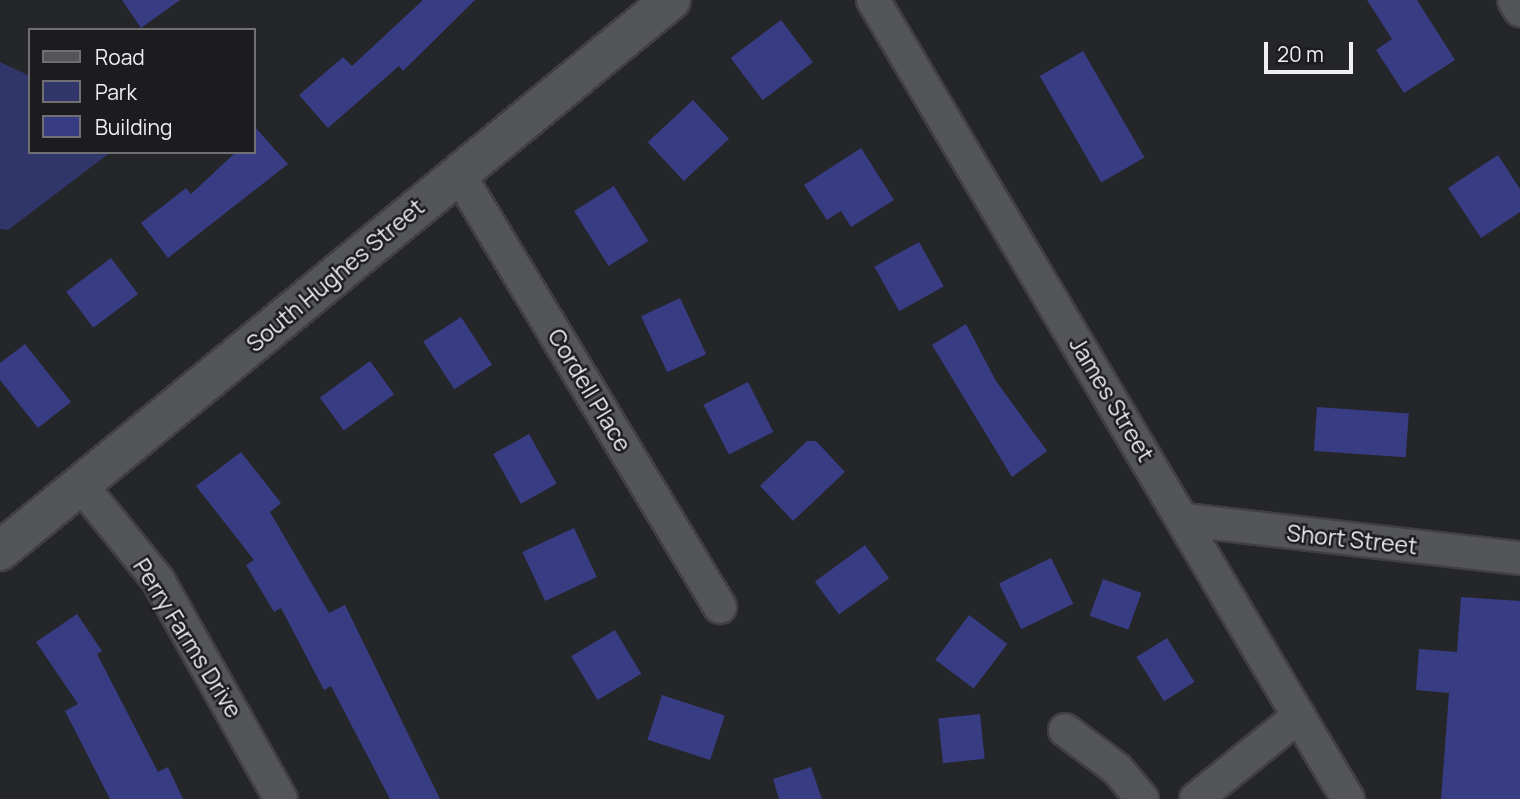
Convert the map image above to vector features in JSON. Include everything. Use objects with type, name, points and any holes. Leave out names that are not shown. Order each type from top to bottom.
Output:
[{"type":"street","name":"South Hughes Street","points":[[0,551],[671,0]]},
{"type":"street","name":"James Street","points":[[873,0],[1185,520],[1348,799]]},
{"type":"street","points":[[1514,0],[1520,10]]},
{"type":"street","name":"Cordell Place","points":[[458,173],[720,607]]},
{"type":"street","name":"Perry Farms Drive","points":[[82,485],[158,580],[281,799]]},
{"type":"street","name":"Short Street","points":[[1185,520],[1520,558]]},
{"type":"street","points":[[1196,799],[1299,716]]},
{"type":"street","points":[[1065,730],[1117,769],[1142,799]]},
{"type":"green space","points":[[0,62],[28,75],[28,154],[108,154],[8,230],[0,229]]},
{"type":"building","points":[[122,0],[180,0],[141,28]]},
{"type":"building","points":[[423,0],[475,0],[403,71],[399,66],[328,128],[299,95],[343,57],[352,66]]},
{"type":"building","points":[[1367,0],[1417,0],[1455,60],[1404,93],[1376,50],[1392,39]]},
{"type":"building","points":[[781,20],[813,62],[763,100],[731,58]]},
{"type":"building","points":[[1083,51],[1144,158],[1101,183],[1040,76]]},
{"type":"building","points":[[693,100],[729,139],[684,181],[648,142]]},
{"type":"building","points":[[256,128],[288,164],[168,258],[141,223],[186,188],[191,194],[234,154],[256,154]]},
{"type":"building","points":[[861,148],[894,200],[851,227],[841,211],[827,220],[804,185]]},
{"type":"building","points":[[1498,155],[1520,189],[1520,212],[1481,238],[1448,188]]},
{"type":"building","points":[[614,186],[648,241],[609,266],[574,211]]},
{"type":"building","points":[[919,242],[944,287],[899,311],[874,267]]},
{"type":"building","points":[[111,258],[138,294],[93,328],[66,292]]},
{"type":"building","points":[[680,298],[706,354],[667,372],[641,316]]},
{"type":"building","points":[[461,317],[492,365],[454,389],[423,342]]},
{"type":"building","points":[[966,324],[996,381],[1047,451],[1012,477],[932,345]]},
{"type":"building","points":[[25,344],[71,402],[38,428],[0,380],[0,363]]},
{"type":"building","points":[[370,361],[394,394],[344,431],[320,397]]},
{"type":"building","points":[[748,382],[773,432],[729,455],[703,405]]},
{"type":"building","points":[[1317,407],[1409,413],[1406,457],[1314,451]]},
{"type":"building","points":[[529,434],[557,484],[521,504],[493,454]]},
{"type":"building","points":[[807,441],[816,441],[845,472],[793,521],[760,486]]},
{"type":"building","points":[[241,452],[281,503],[270,512],[329,613],[345,605],[440,799],[390,799],[331,686],[324,690],[281,608],[274,612],[246,565],[254,560],[196,486]]},
{"type":"building","points":[[574,528],[597,577],[545,601],[522,552]]},
{"type":"building","points":[[865,545],[889,578],[839,615],[815,581]]},
{"type":"building","points":[[1051,558],[1073,604],[1021,629],[999,583]]},
{"type":"building","points":[[1103,579],[1142,593],[1128,630],[1090,616]]},
{"type":"building","points":[[1461,597],[1520,601],[1520,799],[1441,799],[1449,693],[1416,690],[1419,649],[1457,652]]},
{"type":"building","points":[[77,614],[102,651],[97,654],[158,772],[168,767],[183,799],[110,799],[65,711],[78,704],[36,642]]},
{"type":"building","points":[[969,615],[1007,644],[974,689],[935,660]]},
{"type":"building","points":[[615,630],[641,674],[598,700],[571,656]]},
{"type":"building","points":[[1167,638],[1195,682],[1164,701],[1136,657]]},
{"type":"building","points":[[662,695],[725,715],[710,760],[647,740]]},
{"type":"building","points":[[980,714],[985,759],[943,763],[938,718]]},
{"type":"building","points":[[811,767],[822,799],[779,799],[773,779]]}]
